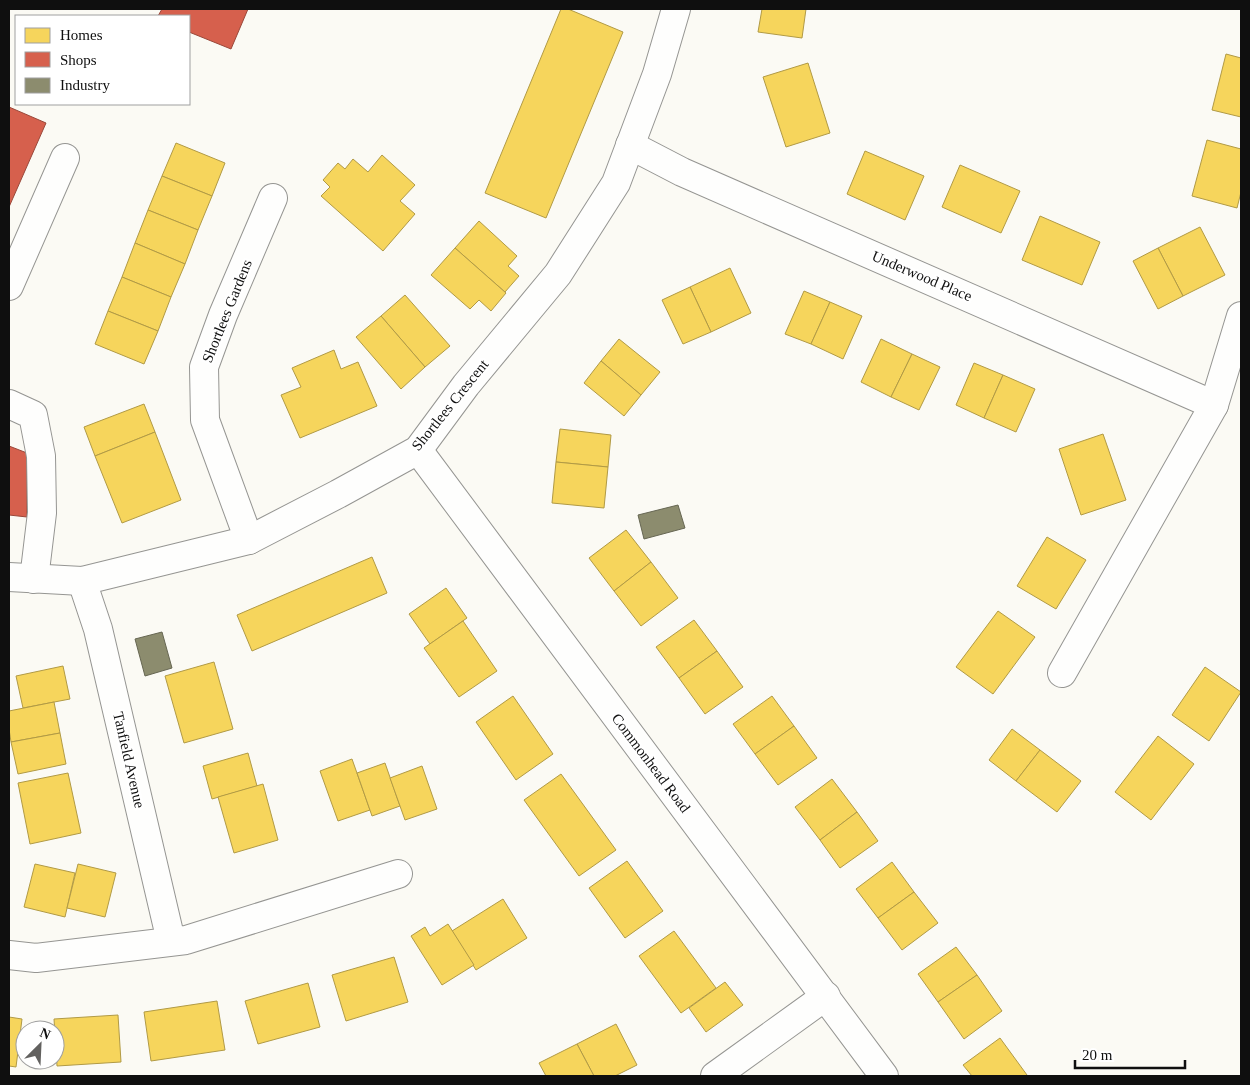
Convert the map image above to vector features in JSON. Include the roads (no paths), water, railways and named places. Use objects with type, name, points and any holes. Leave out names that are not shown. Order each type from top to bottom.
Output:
[{"type":"street","name":"Shortlees Crescent","points":[[21,578],[82,581],[249,540],[418,450],[466,385],[558,274],[616,183],[657,74],[676,9]]},
{"type":"street","name":"Underwood Place","points":[[630,145],[682,172],[1214,405]]},
{"type":"street","points":[[9,286],[65,158]]},
{"type":"street","name":"Shortlees Gardens","points":[[249,540],[205,420],[204,367],[223,315],[273,198]]},
{"type":"street","points":[[1062,673],[1214,405],[1241,316]]},
{"type":"street","points":[[9,404],[33,416],[41,456],[42,513],[21,578]]},
{"type":"street","name":"Commonhead Road","points":[[418,450],[884,1076]]},
{"type":"street","name":"Tanfield Avenue","points":[[82,581],[98,629],[171,942]]},
{"type":"street","points":[[9,955],[36,958],[186,940],[398,874]]},
{"type":"street","points":[[715,1076],[826,996]]}]
